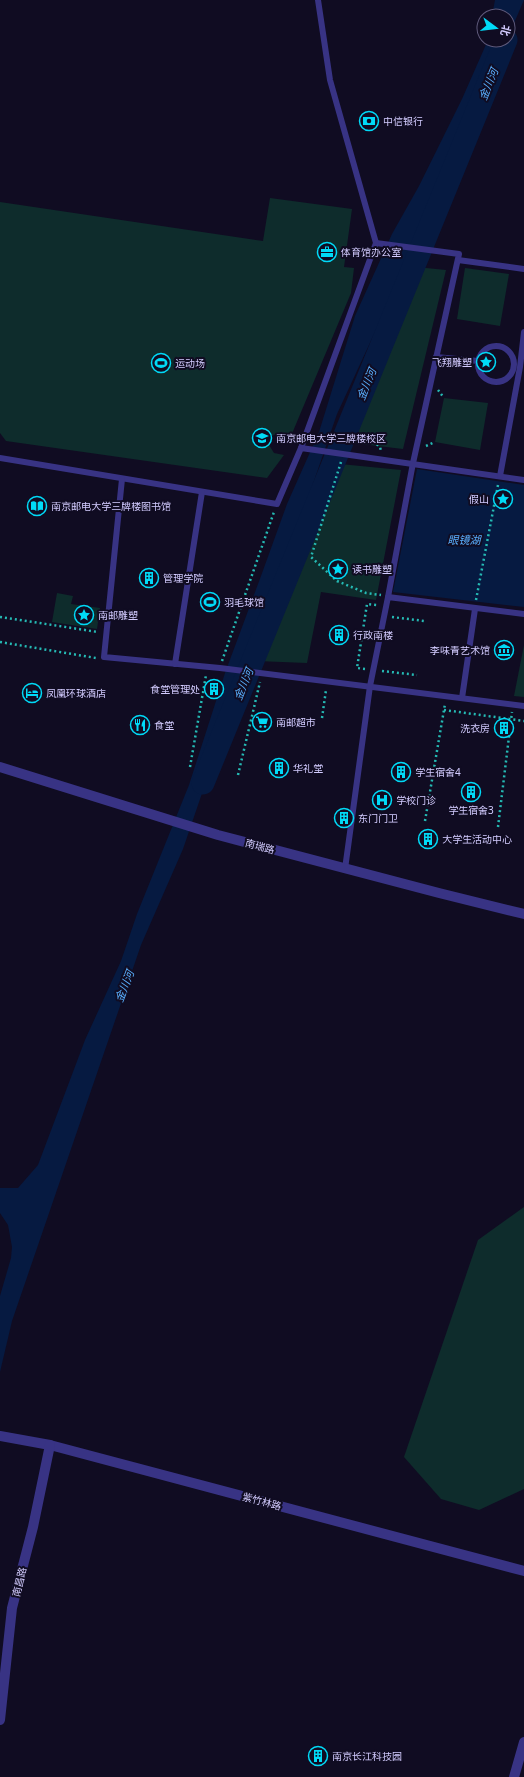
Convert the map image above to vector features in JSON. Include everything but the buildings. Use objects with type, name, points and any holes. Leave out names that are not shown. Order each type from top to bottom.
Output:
[{"type":"street","name":"南瑞路","points":[[0,767],[218,835],[524,914]]},
{"type":"street","name":"紫竹林路","points":[[0,1436],[46,1444],[524,1571]]},
{"type":"street","name":"南昌路","points":[[0,1720],[12,1608],[33,1527],[46,1444]]},
{"type":"street","points":[[514,1777],[524,1742]]},
{"type":"lane","points":[[0,458],[277,504],[301,448],[379,244],[330,80],[318,0]]},
{"type":"lane","points":[[345,868],[370,686],[413,463],[459,254],[379,244]]},
{"type":"lane","points":[[458,260],[524,269]]},
{"type":"lane","points":[[499,479],[524,332]]},
{"type":"lane","points":[[501,347],[510,354],[519,367],[512,371],[505,380],[494,382],[483,377],[478,367],[478,361],[484,351],[489,348],[501,347]]},
{"type":"lane","points":[[436,357],[478,361]]},
{"type":"lane","points":[[301,448],[413,463],[499,479],[524,480]]},
{"type":"lane","points":[[122,479],[104,657],[220,668],[524,706]]},
{"type":"lane","points":[[175,664],[202,492]]},
{"type":"lane","points":[[388,597],[524,614]]},
{"type":"lane","points":[[462,698],[475,609]]},
{"type":"path","points":[[342,454],[311,557],[337,581],[366,593],[388,597]]},
{"type":"path","points":[[476,601],[499,479]]},
{"type":"path","points":[[220,668],[277,504]]},
{"type":"path","points":[[384,616],[424,621]]},
{"type":"path","points":[[0,617],[106,634]]},
{"type":"path","points":[[0,642],[92,659],[104,657]]},
{"type":"path","points":[[190,767],[207,667]]},
{"type":"path","points":[[238,775],[259,673]]},
{"type":"path","points":[[322,718],[327,681]]},
{"type":"path","points":[[425,821],[446,696]]},
{"type":"path","points":[[444,710],[524,721]]},
{"type":"path","points":[[498,827],[511,719]]},
{"type":"green space","name":"运动场","points":[[270,198],[352,209],[344,267],[354,268],[351,293],[291,436],[280,433],[271,436],[269,445],[274,453],[284,455],[267,478],[6,441],[0,433],[0,202],[263,241]]},
{"type":"green space","points":[[416,267],[446,270],[403,449],[336,441]]},
{"type":"green space","points":[[465,268],[509,274],[500,326],[457,319]]},
{"type":"green space","points":[[444,398],[488,403],[480,450],[435,442]]},
{"type":"green space","points":[[330,463],[401,470],[376,600],[321,592],[307,663],[257,661]]},
{"type":"green space","points":[[57,593],[73,596],[71,604],[100,608],[97,629],[52,622]]},
{"type":"green space","points":[[524,645],[524,697],[514,696]]},
{"type":"green space","points":[[524,1207],[524,1489],[479,1510],[441,1499],[404,1457],[478,1240]]},
{"type":"water","points":[[495,0],[524,0],[516,18],[516,8],[494,8]]},
{"type":"water","points":[[484,48],[503,48],[489,81],[459,140],[381,319],[337,414],[293,542],[227,720],[183,849],[141,945],[12,1321],[0,1372],[0,1296],[11,1258],[12,1247],[8,1225],[0,1213],[0,1188],[18,1188],[38,1165],[85,1040],[121,961],[137,914],[189,785],[225,673],[287,504],[319,432],[355,316],[392,234],[419,186],[462,99]]},
{"type":"water","name":"眼镜湖","points":[[417,469],[524,485],[524,607],[393,592]]},
{"type":"waterway","name":"金川河","points":[[203,783],[503,48]]},
{"type":"place","name":"中信银行","points":[[369,121]]},
{"type":"place","name":"体育馆办公室","points":[[327,252]]},
{"type":"place","name":"飞翔雕塑","points":[[486,362]]},
{"type":"place","name":"运动场","points":[[161,363]]},
{"type":"place","name":"南京邮电大学三牌楼校区","points":[[262,438]]},
{"type":"place","name":"假山","points":[[503,499]]},
{"type":"place","name":"南京邮电大学三牌楼图书馆","points":[[37,506]]},
{"type":"place","name":"读书雕塑","points":[[338,569]]},
{"type":"place","name":"管理学院","points":[[149,578]]},
{"type":"place","name":"羽毛球馆","points":[[210,602]]},
{"type":"place","name":"南邮雕塑","points":[[84,615]]},
{"type":"place","name":"行政南楼","points":[[339,635]]},
{"type":"place","name":"李味青艺术馆","points":[[504,650]]},
{"type":"place","name":"食堂管理处","points":[[214,689]]},
{"type":"place","name":"凤凰环球酒店","points":[[32,693]]},
{"type":"place","name":"南邮超市","points":[[262,722]]},
{"type":"place","name":"食堂","points":[[140,725]]},
{"type":"place","name":"洗衣房","points":[[504,728]]},
{"type":"place","name":"华礼堂","points":[[279,768]]},
{"type":"place","name":"学生宿舍4","points":[[401,772]]},
{"type":"place","name":"学生宿舍3","points":[[471,792]]},
{"type":"place","name":"学校门诊","points":[[382,800]]},
{"type":"place","name":"东门门卫","points":[[344,818]]},
{"type":"place","name":"大学生活动中心","points":[[428,839]]},
{"type":"place","name":"南京长江科技园","points":[[318,1756]]}]
